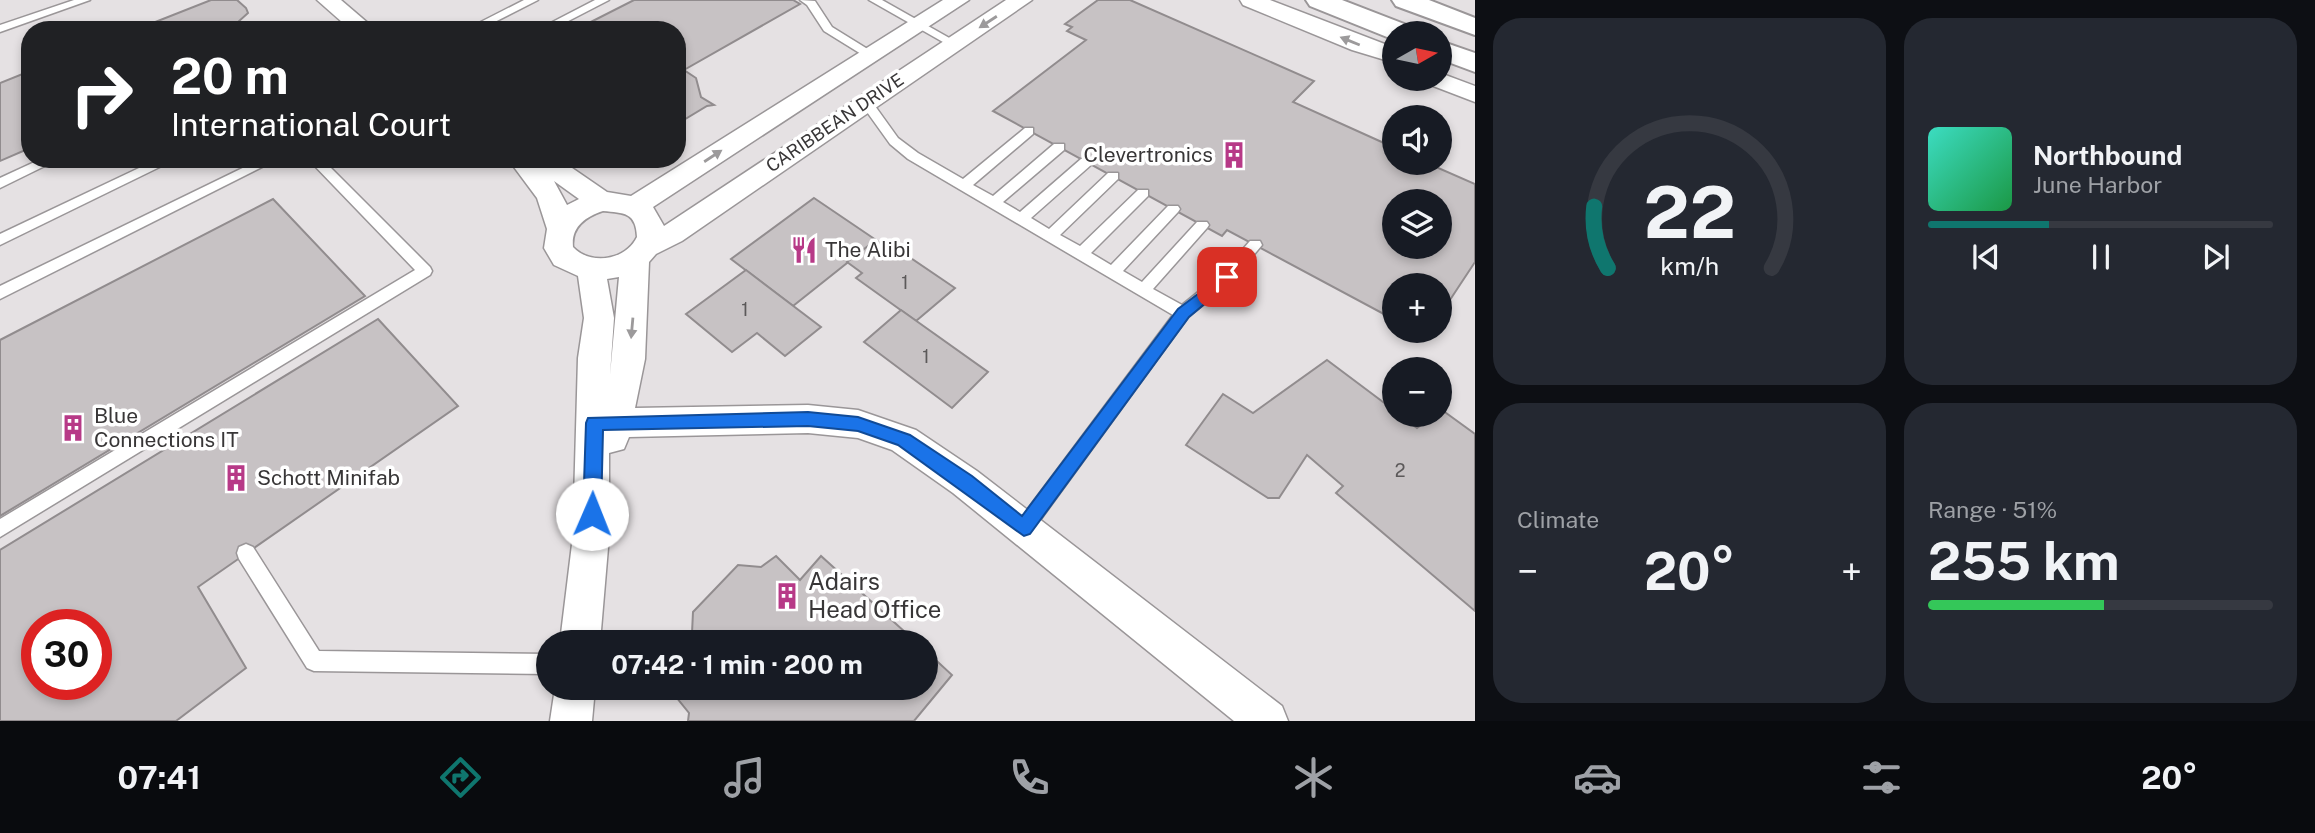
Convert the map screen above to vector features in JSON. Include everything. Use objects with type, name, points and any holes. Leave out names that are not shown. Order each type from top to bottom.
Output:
[{"type":"main road","points":[[1405,0],[1475,27]]},
{"type":"main road","points":[[1312,11],[1382,28]]},
{"type":"main road","points":[[1452,53],[1475,62]]},
{"type":"street","points":[[328,0],[350,21]]},
{"type":"street","name":"CARIBBEAN DRIVE","points":[[635,206],[918,23],[958,0]]},
{"type":"street","name":"CARIBBEAN DRIVE","points":[[642,253],[1021,0]]},
{"type":"street","points":[[1251,0],[1312,11]]},
{"type":"street","points":[[1284,0],[1312,11],[1372,50],[1382,53]]},
{"type":"street","points":[[1452,70],[1475,75]]},
{"type":"street","points":[[1452,86],[1475,95]]},
{"type":"street","points":[[530,168],[552,197],[560,227],[559,249],[566,258],[591,269],[606,270],[642,253]]},
{"type":"street","points":[[554,168],[601,201]]},
{"type":"street","points":[[560,227],[576,210],[601,201],[614,201],[635,206],[652,225],[653,236],[642,253],[629,359],[605,422],[581,630]]},
{"type":"street","points":[[591,269],[599,318],[594,358],[605,422]]},
{"type":"street","points":[[605,422],[808,419],[858,424],[904,440],[1024,528],[1267,721]]},
{"type":"street","points":[[571,721],[574,700]]},
{"type":"lane","points":[[26,21],[85,0]]},
{"type":"lane","points":[[489,21],[533,0]]},
{"type":"lane","points":[[561,21],[604,0]]},
{"type":"lane","points":[[806,0],[828,29],[870,55]]},
{"type":"lane","points":[[874,0],[954,44]]},
{"type":"lane","points":[[0,30],[21,23]]},
{"type":"lane","points":[[866,102],[894,141],[913,156],[1183,313]]},
{"type":"lane","points":[[964,186],[1029,131]]},
{"type":"lane","points":[[994,203],[1059,147]]},
{"type":"lane","points":[[1021,219],[1086,162]]},
{"type":"lane","points":[[0,183],[33,168]]},
{"type":"lane","points":[[0,240],[151,168]]},
{"type":"lane","points":[[0,293],[254,168]]},
{"type":"lane","points":[[0,529],[425,271],[323,168]]},
{"type":"lane","points":[[1050,236],[1113,176]]},
{"type":"lane","points":[[1080,254],[1143,193]]},
{"type":"lane","points":[[1113,272],[1173,209]]},
{"type":"lane","points":[[1143,290],[1202,225]]},
{"type":"lane","points":[[1024,528],[1183,313],[1227,277],[1255,245]]},
{"type":"lane","points":[[246,553],[314,661],[536,664]]},
{"type":"building","points":[[211,0],[237,0],[248,13],[239,21],[158,21]]},
{"type":"building","points":[[634,0],[793,0],[800,4],[686,69],[686,21],[593,21]]},
{"type":"building","name":"Clevertronics","points":[[1098,0],[1130,0],[1314,81],[1293,102],[1382,142],[1382,175],[1452,174],[1475,184],[1475,262],[1452,297],[1452,273],[1382,273],[1382,313],[1227,230],[1222,236],[993,111],[1086,40],[1067,31],[1072,27],[1065,24]]},
{"type":"building","points":[[686,71],[696,78],[701,97],[714,105],[707,106],[686,119]]},
{"type":"building","points":[[21,75],[21,152],[0,161],[0,83]]},
{"type":"building","name":"The Alibi","points":[[814,198],[876,240],[793,306],[731,259]]},
{"type":"building","name":"Blue Connections IT","points":[[273,199],[365,296],[0,516],[0,340]]},
{"type":"building","points":[[876,240],[892,251],[896,248],[955,288],[916,321],[856,278],[862,273],[847,262]]},
{"type":"building","points":[[746,270],[821,327],[785,356],[757,333],[732,352],[686,314]]},
{"type":"building","points":[[901,310],[988,372],[952,408],[864,342]]},
{"type":"building","name":"Schott Minifab","points":[[378,319],[458,406],[198,587],[246,668],[176,721],[0,721],[0,550]]},
{"type":"building","points":[[1327,360],[1382,401],[1382,427],[1452,427],[1452,417],[1475,434],[1475,611],[1336,493],[1343,486],[1307,455],[1279,498],[1268,498],[1186,445],[1223,394],[1253,413]]},
{"type":"building","name":"Adairs Head Office","points":[[776,556],[800,580],[821,556],[903,630],[692,630],[693,612],[738,565],[761,567]]},
{"type":"building","name":"Adairs Head Office","points":[[938,662],[952,675],[938,692]]},
{"type":"building","name":"Adairs Head Office","points":[[679,700],[931,700],[914,721],[688,721],[689,713]]},
{"type":"place","name":"Clevertronics","points":[[1234,155]]},
{"type":"place","name":"The Alibi","points":[[804,250]]},
{"type":"place","name":"Blue Connections IT","points":[[73,428]]},
{"type":"place","name":"Schott Minifab","points":[[236,478]]},
{"type":"place","name":"Adairs Head Office","points":[[787,596]]},
{"type":"route","points":[[592,514],[594,423],[808,419],[858,424],[904,440],[965,482],[1024,528],[1183,313],[1227,277]]}]
